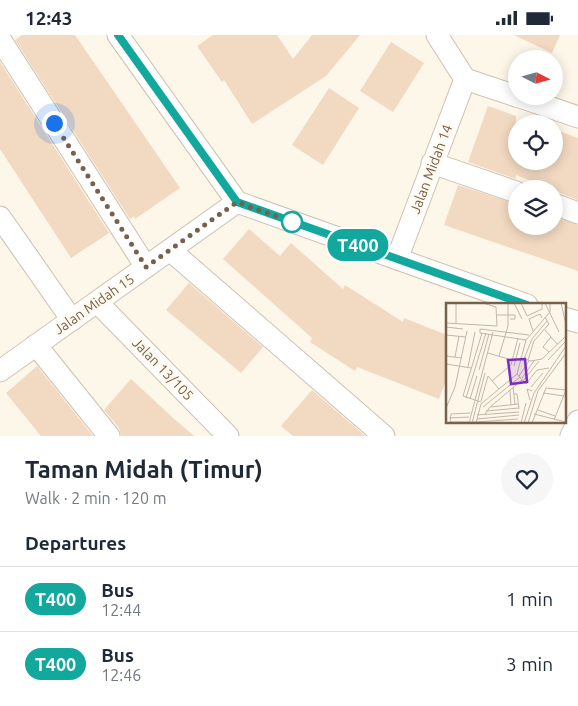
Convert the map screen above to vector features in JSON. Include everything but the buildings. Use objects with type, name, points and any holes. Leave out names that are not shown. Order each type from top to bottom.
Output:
[{"type":"street","points":[[118,35],[237,202],[521,303]]},
{"type":"street","points":[[437,35],[465,79],[508,93]]},
{"type":"street","points":[[5,41],[146,267]]},
{"type":"street","name":"Jalan Midah 14","points":[[397,259],[465,79]]},
{"type":"street","points":[[543,105],[578,117]]},
{"type":"street","points":[[432,163],[508,189]]},
{"type":"street","name":"Jalan Midah 15","points":[[0,371],[237,202]]},
{"type":"street","points":[[563,208],[578,213]]},
{"type":"street","points":[[0,217],[72,320]]},
{"type":"street","points":[[170,250],[384,436]]},
{"type":"street","name":"Jalan 13/105","points":[[97,302],[228,436]]},
{"type":"street","points":[[566,319],[578,323]]},
{"type":"street","points":[[36,345],[109,436]]},
{"type":"street","points":[[571,436],[578,421]]},
{"type":"bus line","name":"T400","points":[[118,35],[237,202],[521,303]]},
{"type":"route","points":[[54,123],[146,267],[237,202],[292,222]]}]
